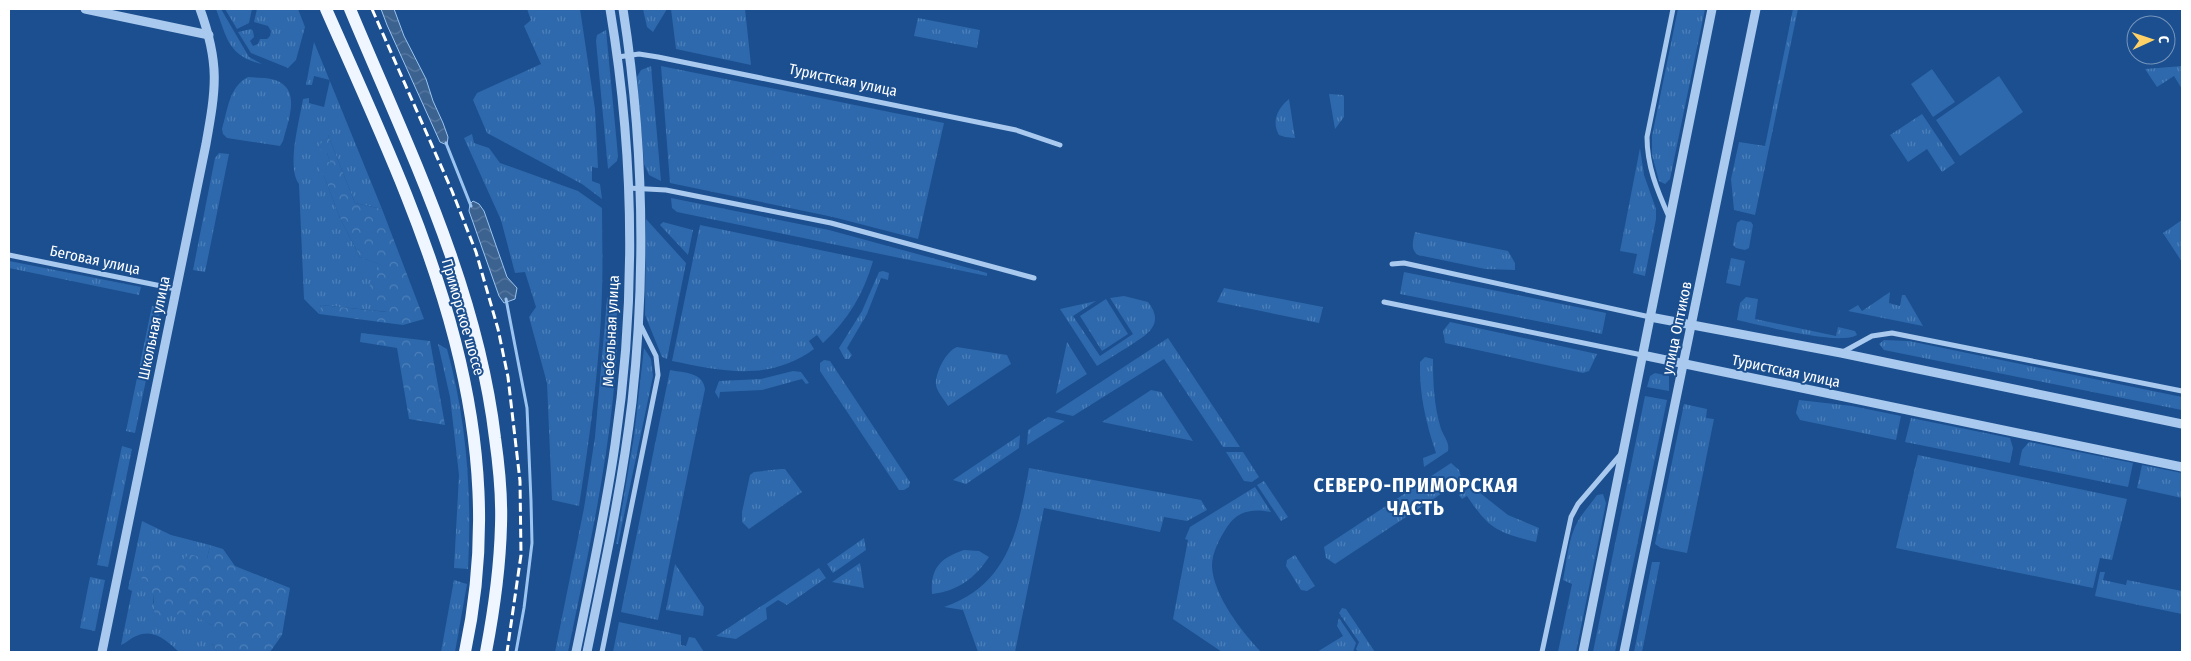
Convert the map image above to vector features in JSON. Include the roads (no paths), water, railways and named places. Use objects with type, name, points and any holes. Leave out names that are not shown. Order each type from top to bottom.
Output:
[{"type":"main road","name":"Приморское шоссе","points":[[326,9],[382,136],[435,269],[456,340],[466,384],[475,445],[479,539],[477,579],[465,652]]},
{"type":"main road","name":"Приморское шоссе","points":[[350,9],[434,209],[461,283],[487,384],[499,468],[501,523],[493,617],[486,652]]},
{"type":"street","points":[[85,9],[209,35]]},
{"type":"street","name":"Школьная улица","points":[[102,652],[215,92],[213,51],[200,9]]},
{"type":"street","name":"Мебельная улица","points":[[576,652],[602,524],[621,402],[628,295],[628,188],[618,57],[610,9]]},
{"type":"street","name":"Мебельная улица","points":[[587,652],[620,486],[632,403],[639,321],[640,188],[629,55],[622,9]]},
{"type":"street","points":[[1670,220],[1650,173],[1647,137],[1673,9]]},
{"type":"street","name":"улица Оптиков","points":[[1583,652],[1712,9]]},
{"type":"street","name":"улица Оптиков","points":[[1624,652],[1756,9]]},
{"type":"street","name":"Туристская улица","points":[[618,57],[639,54],[658,57],[1016,130],[1060,145]]},
{"type":"street","points":[[628,188],[666,190],[831,223],[1034,278]]},
{"type":"street","name":"Беговая улица","points":[[9,255],[176,290]]},
{"type":"street","name":"Туристская улица","points":[[1392,264],[1404,263],[1650,317],[2182,424]]},
{"type":"street","name":"Туристская улица","points":[[1384,302],[2182,467]]},
{"type":"street","points":[[602,652],[658,374],[656,356],[639,321]]},
{"type":"street","name":"Туристская улица","points":[[1840,354],[1872,336],[1892,333],[2182,391]]},
{"type":"street","points":[[1542,652],[1571,517],[1578,504],[1623,452]]},
{"type":"water","points":[[381,9],[394,9],[404,36],[426,79],[448,137],[447,145],[440,142]]},
{"type":"water","points":[[473,201],[479,204],[484,211],[507,277],[517,288],[515,299],[504,303],[499,296],[469,211],[470,204]]},
{"type":"waterway","points":[[446,143],[471,206]]},
{"type":"waterway","points":[[506,299],[527,408],[531,501],[532,543],[524,608],[516,652]]},
{"type":"railway","points":[[372,9],[452,191],[476,252],[498,329],[508,377],[520,481],[521,555],[507,652]]},
{"type":"district","name":"СЕВЕРО-ПРИМОРСКАЯ ЧАСТЬ","points":[[1416,496]]}]
